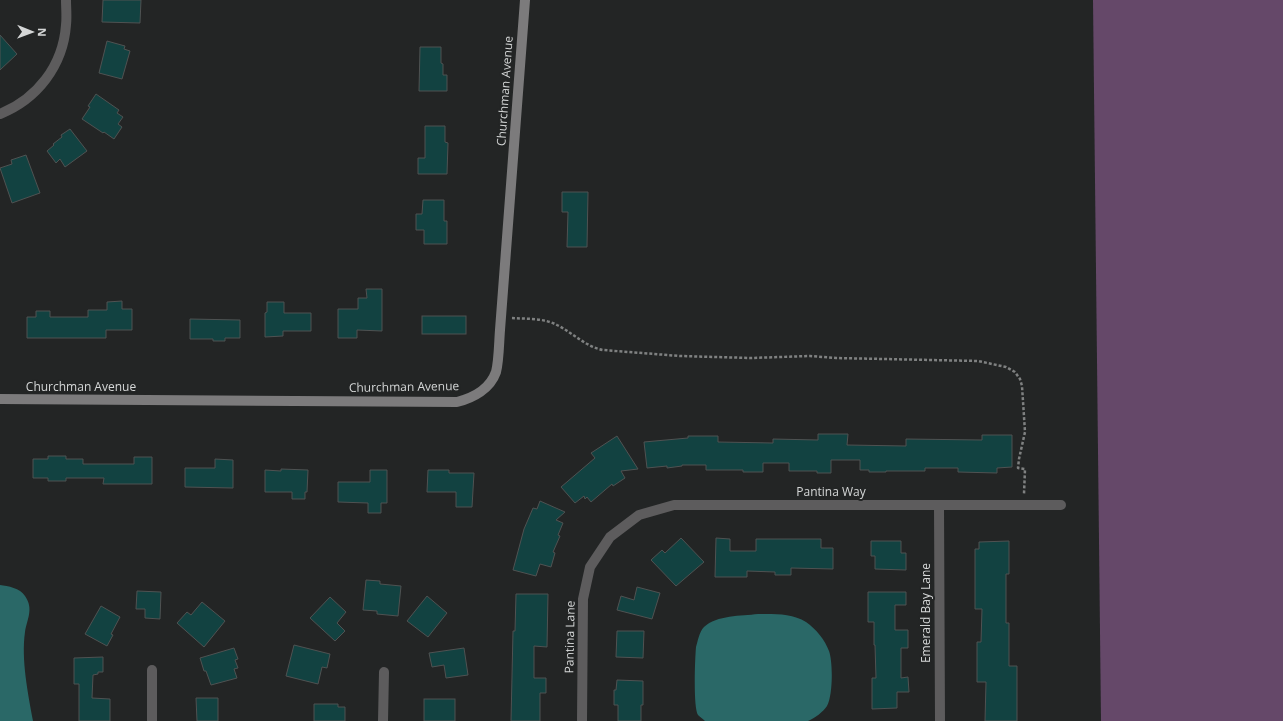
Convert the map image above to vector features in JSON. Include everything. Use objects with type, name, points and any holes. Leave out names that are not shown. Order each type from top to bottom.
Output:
[{"type":"street","points":[[0,114],[10,110],[28,98],[39,89],[49,76],[60,55],[66,25],[66,0]]},
{"type":"street","name":"Churchman Avenue","points":[[0,400],[457,402],[470,398],[483,390],[489,384],[496,372],[525,0]]},
{"type":"street","name":"Pantina Way","points":[[610,537],[640,515],[674,505],[1061,505]]},
{"type":"street","name":"Emerald Bay Lane","points":[[939,505],[940,721]]},
{"type":"street","name":"Pantina Lane","points":[[582,721],[583,599],[590,567],[610,537]]},
{"type":"street","points":[[152,670],[152,721]]},
{"type":"street","points":[[383,721],[384,672]]},
{"type":"path","points":[[501,317],[542,320],[556,324],[571,332],[593,348],[603,350],[674,356],[751,358],[810,356],[836,358],[978,361],[1006,367],[1015,372],[1020,379],[1022,386],[1025,432],[1018,468],[1025,469],[1024,505]]},
{"type":"shaded area","points":[[1093,0],[1283,0],[1283,721],[1101,721]]},
{"type":"water","points":[[0,585],[17,589],[23,593],[29,605],[29,614],[25,632],[24,654],[33,721],[0,721]]},
{"type":"water","points":[[758,614],[782,615],[801,619],[820,635],[829,651],[831,663],[832,678],[827,706],[819,715],[808,721],[705,721],[698,715],[695,703],[696,647],[701,631],[709,623],[722,618]]},
{"type":"building","points":[[103,0],[141,0],[140,23],[102,22]]},
{"type":"building","points":[[0,35],[17,54],[0,70]]},
{"type":"building","points":[[107,41],[125,46],[124,49],[130,51],[122,79],[99,73]]},
{"type":"building","points":[[420,47],[441,47],[443,75],[447,75],[447,91],[419,91]]},
{"type":"building","points":[[96,94],[119,110],[117,113],[123,117],[118,124],[122,127],[114,139],[82,119]]},
{"type":"building","points":[[425,126],[445,126],[445,142],[448,143],[447,174],[418,174],[418,158],[425,158]]},
{"type":"building","points":[[70,129],[87,151],[65,167],[60,159],[56,163],[47,151],[62,137],[61,135]]},
{"type":"building","points":[[26,155],[40,193],[12,203],[0,168],[12,164],[11,160]]},
{"type":"building","points":[[562,192],[588,192],[587,247],[567,247],[568,212],[562,212]]},
{"type":"building","points":[[423,200],[444,200],[444,221],[447,221],[447,244],[424,244],[424,230],[416,230],[416,214],[422,214]]},
{"type":"building","points":[[366,289],[382,289],[382,331],[357,330],[357,338],[338,338],[338,309],[358,309],[358,298],[367,298]]},
{"type":"building","points":[[122,301],[122,309],[132,309],[132,330],[106,330],[106,338],[27,338],[27,317],[36,317],[36,311],[50,311],[50,317],[88,317],[88,310],[107,310],[107,302]]},
{"type":"building","points":[[267,302],[284,302],[284,313],[311,313],[311,331],[283,331],[283,336],[265,337],[265,313],[267,312]]},
{"type":"building","points":[[422,316],[466,316],[466,334],[422,334]]},
{"type":"building","points":[[190,319],[240,320],[240,338],[225,338],[225,341],[213,341],[213,339],[190,339]]},
{"type":"building","points":[[818,434],[848,434],[847,445],[906,446],[906,439],[982,440],[982,435],[1012,435],[1012,467],[997,468],[997,473],[958,472],[958,468],[925,468],[925,471],[869,472],[869,470],[860,470],[860,460],[831,460],[831,473],[817,473],[817,471],[789,471],[789,463],[763,463],[763,472],[743,472],[743,470],[706,470],[706,465],[682,465],[667,468],[667,466],[647,468],[644,442],[688,438],[688,436],[718,436],[718,442],[773,443],[773,439],[818,440]]},
{"type":"building","points":[[617,436],[638,469],[621,471],[625,478],[613,486],[612,484],[591,502],[587,497],[585,499],[584,496],[575,503],[561,487],[595,458],[591,453]]},
{"type":"building","points":[[48,456],[66,456],[66,459],[83,459],[83,464],[134,464],[134,457],[152,457],[152,484],[103,484],[104,478],[66,478],[66,481],[48,481],[48,478],[33,478],[33,459],[48,459]]},
{"type":"building","points":[[215,459],[233,460],[233,488],[185,487],[185,468],[215,468]]},
{"type":"building","points":[[281,469],[308,470],[307,492],[305,492],[305,499],[292,499],[292,492],[265,492],[265,470],[281,471]]},
{"type":"building","points":[[370,470],[387,470],[387,503],[381,503],[381,513],[368,513],[368,503],[338,502],[338,482],[370,482]]},
{"type":"building","points":[[428,470],[449,470],[449,473],[474,473],[472,507],[456,507],[456,492],[427,492]]},
{"type":"building","points":[[540,501],[565,512],[556,520],[563,523],[558,535],[560,536],[553,552],[555,553],[551,567],[540,564],[536,576],[513,570],[524,529],[533,508],[537,509]]},
{"type":"building","points":[[681,538],[704,562],[676,586],[651,560],[662,550],[665,553]]},
{"type":"building","points":[[716,538],[730,539],[730,551],[756,551],[756,539],[821,539],[821,548],[833,548],[833,569],[791,568],[791,575],[775,575],[775,572],[747,571],[747,577],[715,577]]},
{"type":"building","points":[[871,541],[901,541],[901,553],[906,553],[906,570],[875,569],[875,556],[871,556]]},
{"type":"building","points":[[1009,541],[1009,574],[1006,574],[1006,623],[1009,623],[1009,666],[1017,666],[1017,721],[985,721],[986,682],[977,682],[977,642],[981,642],[982,609],[975,609],[975,549],[979,549],[979,542]]},
{"type":"building","points":[[366,580],[380,581],[380,584],[401,586],[398,616],[377,614],[377,611],[363,610]]},
{"type":"building","points":[[637,587],[660,593],[652,619],[617,610],[621,596],[634,600]]},
{"type":"building","points":[[137,591],[161,592],[160,619],[145,618],[145,609],[136,609]]},
{"type":"building","points":[[868,592],[906,592],[906,605],[895,605],[895,630],[908,630],[908,648],[901,648],[901,678],[908,677],[909,692],[897,692],[897,708],[872,709],[872,678],[876,678],[875,645],[874,622],[868,622]]},
{"type":"building","points":[[516,594],[548,594],[547,647],[534,646],[534,678],[546,678],[546,693],[540,693],[540,721],[511,721],[513,631],[515,631]]},
{"type":"building","points":[[427,596],[447,613],[428,637],[407,621]]},
{"type":"building","points":[[330,597],[346,612],[337,623],[345,631],[335,641],[310,618]]},
{"type":"building","points":[[202,602],[225,621],[204,647],[177,623],[187,612],[191,615]]},
{"type":"building","points":[[101,606],[120,617],[111,634],[113,635],[107,646],[85,634]]},
{"type":"building","points":[[617,631],[644,631],[643,658],[616,657]]},
{"type":"building","points":[[294,645],[330,654],[327,668],[322,667],[318,684],[286,676]]},
{"type":"building","points":[[234,648],[238,659],[235,660],[238,668],[234,669],[237,678],[211,685],[206,671],[204,671],[200,658]]},
{"type":"building","points":[[464,648],[468,675],[446,678],[444,665],[432,667],[429,653]]},
{"type":"building","points":[[103,657],[103,672],[98,672],[98,674],[93,675],[92,698],[110,699],[110,721],[79,721],[79,684],[74,684],[74,658]]},
{"type":"building","points":[[617,680],[643,681],[641,721],[618,721],[618,705],[614,705],[614,690],[616,690]]},
{"type":"building","points":[[196,698],[218,698],[218,721],[197,721]]},
{"type":"building","points":[[424,699],[455,699],[455,721],[424,721]]},
{"type":"building","points":[[314,704],[338,704],[338,707],[345,707],[345,721],[314,721]]}]
